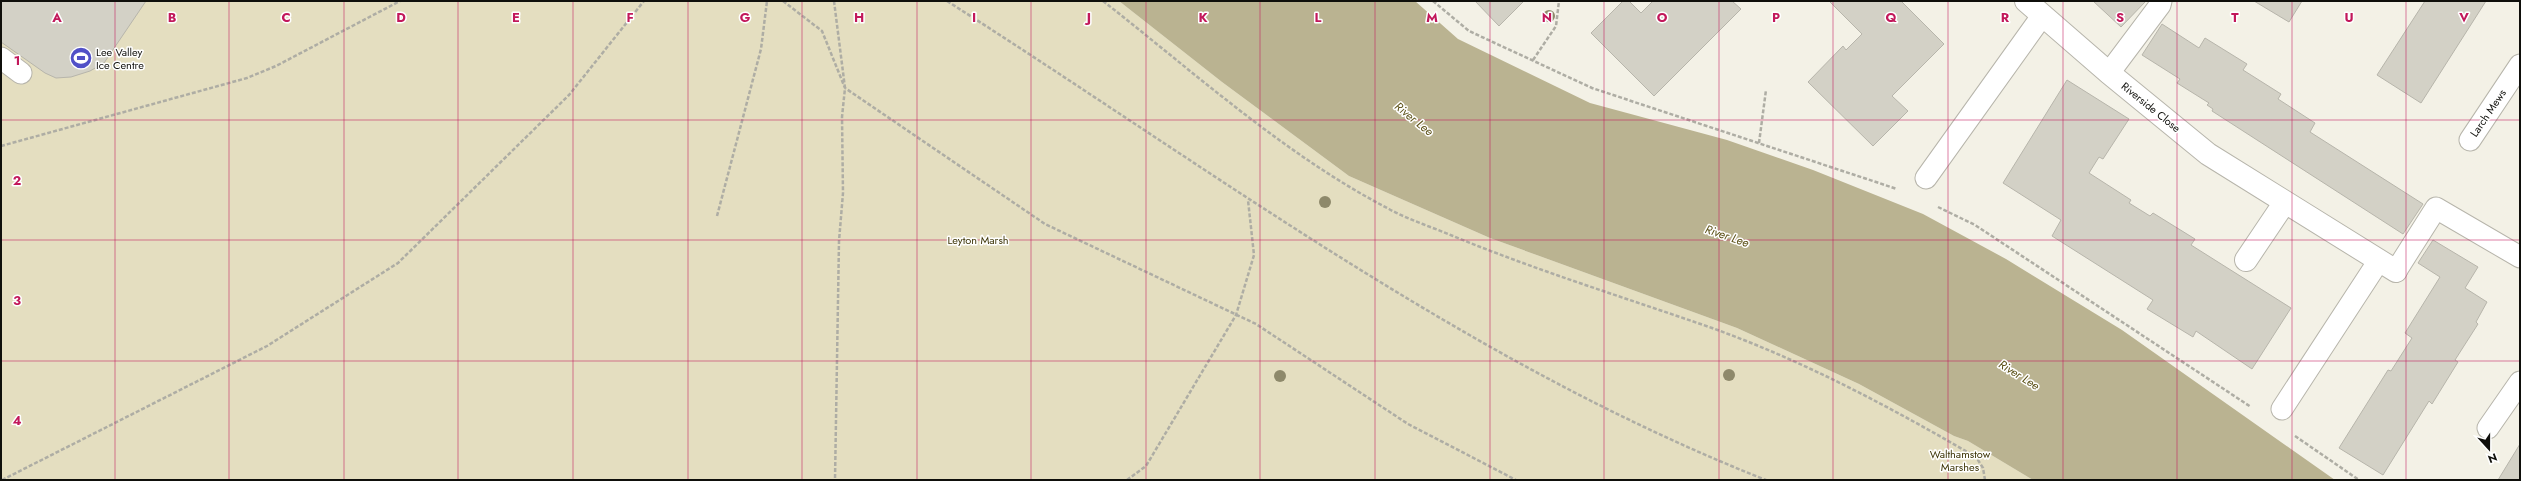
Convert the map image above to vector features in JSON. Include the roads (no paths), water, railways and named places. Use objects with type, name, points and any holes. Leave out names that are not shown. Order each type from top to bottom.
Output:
[{"type":"street","name":"Riverside Close","points":[[2026,1],[2109,73],[2208,154],[2387,266]]},
{"type":"street","points":[[2246,260],[2285,202]]},
{"type":"lane","points":[[2109,73],[2160,6],[2161,1]]},
{"type":"lane","points":[[1926,178],[2042,16]]},
{"type":"lane","points":[[1,58],[21,72]]},
{"type":"lane","name":"Larch Mews","points":[[2470,140],[2520,66]]},
{"type":"lane","points":[[2282,409],[2387,266],[2436,208],[2520,257]]},
{"type":"lane","points":[[2488,428],[2520,382]]},
{"type":"water","name":"River Lee","points":[[1119,1],[1415,1],[1458,39],[1590,103],[1727,140],[1813,170],[1923,214],[2006,259],[2122,330],[2335,480],[2033,480],[1968,441],[1954,436],[1859,384],[1737,328],[1490,238],[1349,176],[1222,82]]},
{"type":"place","name":"Lee Valley Ice Centre","points":[[81,58]]},
{"type":"park label","name":"Leyton Marsh","points":[[978,240]]},
{"type":"park label","name":"Walthamstow Marshes","points":[[1960,460]]}]
